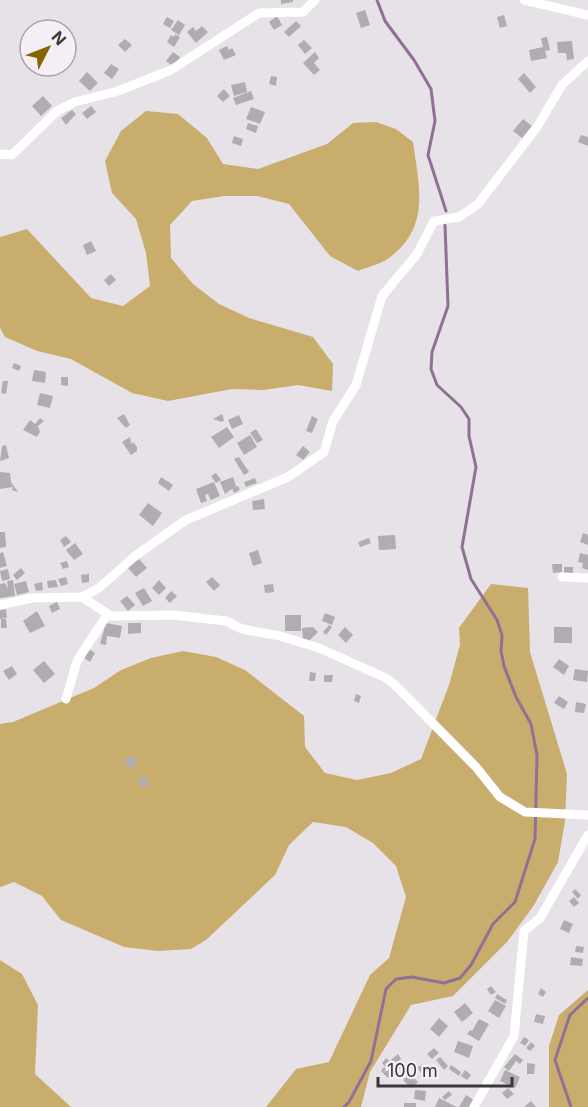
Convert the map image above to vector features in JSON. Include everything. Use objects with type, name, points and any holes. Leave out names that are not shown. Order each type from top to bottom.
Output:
[{"type":"street","points":[[0,154],[12,154],[57,111],[75,102],[118,91],[171,70],[259,13],[303,12],[315,0]]},
{"type":"street","points":[[524,0],[588,15]]},
{"type":"street","points":[[0,605],[32,598],[82,597],[99,588],[135,556],[186,520],[288,477],[324,452],[333,421],[356,385],[382,296],[417,254],[434,221],[459,217],[478,204],[537,127],[562,85],[588,61]]},
{"type":"street","points":[[562,577],[588,578]]},
{"type":"street","points":[[82,597],[107,615],[173,615],[226,621],[242,629],[280,636],[319,648],[395,685],[476,767],[500,797],[511,805],[525,812],[588,815]]},
{"type":"street","points":[[66,699],[77,661],[107,615]]},
{"type":"street","points":[[474,1107],[514,1036],[524,931],[540,918],[588,835]]},
{"type":"shaded area","points":[[146,111],[178,114],[207,138],[223,164],[258,169],[327,144],[353,123],[376,122],[396,129],[413,142],[419,190],[417,219],[402,246],[389,258],[358,271],[330,256],[289,204],[257,196],[224,196],[192,201],[170,225],[171,258],[193,284],[219,304],[249,318],[313,337],[333,364],[332,391],[298,385],[264,390],[232,389],[168,401],[132,393],[71,359],[37,351],[5,337],[0,328],[0,237],[27,229],[91,298],[123,306],[150,286],[146,253],[136,219],[112,193],[105,161],[121,131]]},
{"type":"shaded area","points":[[491,584],[528,588],[530,652],[567,774],[565,821],[558,862],[534,905],[507,942],[453,996],[411,1005],[370,1072],[361,1107],[266,1107],[296,1069],[329,1062],[370,975],[389,958],[406,897],[396,866],[373,843],[346,827],[313,822],[289,845],[275,875],[206,940],[191,949],[158,951],[124,947],[61,920],[42,896],[14,882],[0,887],[0,724],[13,722],[94,688],[121,670],[151,658],[183,651],[216,657],[245,670],[304,716],[305,747],[325,773],[357,780],[391,773],[421,759],[449,685],[460,645],[459,628]]},
{"type":"shaded area","points":[[0,960],[22,974],[38,1005],[35,1074],[71,1107],[0,1107]]},
{"type":"shaded area","points":[[588,990],[588,1107],[549,1107],[549,1046],[559,1015]]},
{"type":"building","points":[[281,0],[293,0],[293,2],[281,4]]},
{"type":"building","points":[[365,10],[370,25],[361,28],[356,13]]},
{"type":"building","points":[[504,15],[507,26],[500,28],[497,17]]},
{"type":"building","points":[[277,16],[282,25],[274,30],[269,22]]},
{"type":"building","points":[[167,17],[174,21],[170,28],[163,24]]},
{"type":"building","points":[[178,20],[185,25],[179,35],[171,30]]},
{"type":"building","points":[[296,21],[301,26],[289,37],[284,32]]},
{"type":"building","points":[[202,26],[208,32],[196,43],[187,32],[193,27],[196,31]]},
{"type":"building","points":[[175,34],[180,37],[174,47],[167,42],[171,35],[174,37]]},
{"type":"building","points":[[547,37],[550,50],[545,51],[547,58],[531,61],[529,50],[543,47],[541,38]]},
{"type":"building","points":[[125,39],[132,45],[125,52],[118,45]]},
{"type":"building","points":[[304,40],[312,48],[305,54],[298,45]]},
{"type":"building","points":[[572,41],[574,59],[567,60],[566,53],[558,53],[557,42]]},
{"type":"building","points":[[227,46],[229,50],[232,48],[236,55],[224,60],[219,50]]},
{"type":"building","points":[[173,52],[180,57],[174,67],[166,61]]},
{"type":"building","points":[[315,52],[319,58],[314,63],[320,70],[314,75],[303,63]]},
{"type":"building","points":[[111,64],[119,69],[112,79],[104,73]]},
{"type":"building","points":[[87,72],[98,83],[90,91],[79,81]]},
{"type":"building","points":[[524,73],[536,87],[530,93],[518,79]]},
{"type":"building","points":[[271,76],[277,77],[276,86],[269,84]]},
{"type":"building","points":[[245,82],[247,92],[234,96],[231,85]]},
{"type":"building","points":[[224,89],[230,96],[223,102],[217,96]]},
{"type":"building","points":[[251,91],[254,99],[236,105],[233,98]]},
{"type":"building","points":[[43,96],[52,106],[41,116],[32,106]]},
{"type":"building","points":[[91,106],[96,112],[87,119],[82,113]]},
{"type":"building","points":[[251,107],[265,112],[260,124],[246,119]]},
{"type":"building","points":[[72,110],[76,114],[66,125],[61,118]]},
{"type":"building","points":[[523,119],[532,126],[522,138],[513,131]]},
{"type":"building","points":[[248,123],[258,126],[256,133],[246,129]]},
{"type":"building","points":[[581,135],[588,137],[588,146],[578,142]]},
{"type":"building","points":[[234,136],[243,139],[241,146],[232,143]]},
{"type":"building","points":[[91,241],[96,251],[87,255],[83,245]]},
{"type":"building","points":[[111,274],[116,280],[109,286],[104,280]]},
{"type":"building","points":[[14,363],[21,366],[19,371],[12,368]]},
{"type":"building","points":[[34,370],[46,372],[45,383],[32,381]]},
{"type":"building","points":[[61,377],[68,377],[68,386],[61,385]]},
{"type":"building","points":[[3,381],[8,381],[6,394],[1,393]]},
{"type":"building","points":[[40,393],[53,396],[50,408],[37,405]]},
{"type":"building","points":[[124,414],[130,425],[126,428],[117,418]]},
{"type":"building","points":[[222,414],[224,420],[222,422],[213,419]]},
{"type":"building","points":[[239,415],[243,424],[232,429],[228,420]]},
{"type":"building","points":[[312,416],[318,419],[312,433],[306,431]]},
{"type":"building","points":[[40,418],[44,421],[38,426],[40,432],[37,437],[23,430],[30,420],[35,424]]},
{"type":"building","points":[[227,427],[234,437],[219,448],[211,437]]},
{"type":"building","points":[[256,429],[263,440],[257,443],[250,433]]},
{"type":"building","points":[[250,435],[257,447],[244,455],[237,443]]},
{"type":"building","points":[[130,437],[131,444],[133,442],[137,447],[137,451],[131,455],[122,442]]},
{"type":"building","points":[[6,445],[9,458],[0,461],[2,446]]},
{"type":"building","points":[[303,446],[310,452],[303,460],[296,455]]},
{"type":"building","points":[[239,457],[249,472],[244,475],[234,459]]},
{"type":"building","points":[[0,472],[10,473],[11,482],[18,492],[12,490],[13,487],[0,489]]},
{"type":"building","points":[[216,473],[221,480],[216,483],[211,476]]},
{"type":"building","points":[[161,477],[173,485],[169,491],[158,483]]},
{"type":"building","points":[[233,477],[236,486],[225,494],[220,482]]},
{"type":"building","points":[[255,478],[257,483],[246,487],[244,482]]},
{"type":"building","points":[[214,482],[220,496],[211,500],[208,494],[205,495],[207,501],[201,503],[196,489]]},
{"type":"building","points":[[238,486],[240,490],[234,493],[232,488]]},
{"type":"building","points":[[264,499],[265,509],[253,510],[252,501]]},
{"type":"building","points":[[148,503],[162,513],[153,526],[139,515]]},
{"type":"building","points":[[0,532],[5,532],[6,547],[0,548]]},
{"type":"building","points":[[583,533],[588,535],[588,545],[580,542]]},
{"type":"building","points":[[395,535],[396,549],[379,550],[378,536]]},
{"type":"building","points":[[66,536],[71,542],[64,547],[60,540]]},
{"type":"building","points":[[369,538],[371,543],[360,547],[358,542]]},
{"type":"building","points":[[75,543],[83,554],[74,560],[66,550]]},
{"type":"building","points":[[258,550],[262,563],[253,566],[249,553]]},
{"type":"building","points":[[3,552],[7,566],[0,568],[0,553]]},
{"type":"building","points":[[580,553],[588,555],[588,570],[582,568],[583,563],[578,562]]},
{"type":"building","points":[[139,559],[147,568],[136,577],[128,568]]},
{"type":"building","points":[[67,561],[69,567],[63,569],[60,563]]},
{"type":"building","points":[[552,564],[562,564],[562,572],[553,573]]},
{"type":"building","points":[[564,567],[573,567],[573,575],[564,574]]},
{"type":"building","points":[[21,568],[25,573],[17,580],[13,575]]},
{"type":"building","points":[[8,569],[10,579],[2,581],[0,571]]},
{"type":"building","points":[[89,574],[89,582],[82,583],[81,575]]},
{"type":"building","points":[[66,577],[68,584],[61,586],[58,579]]},
{"type":"building","points":[[212,577],[220,585],[214,591],[206,582]]},
{"type":"building","points":[[13,580],[15,596],[0,598],[0,584],[5,583],[8,589],[7,581]]},
{"type":"building","points":[[56,580],[58,587],[48,588],[47,581]]},
{"type":"building","points":[[159,580],[166,588],[159,595],[152,588]]},
{"type":"building","points":[[26,581],[29,592],[17,595],[14,584]]},
{"type":"building","points":[[42,582],[43,590],[36,591],[34,584]]},
{"type":"building","points":[[273,584],[274,592],[265,593],[264,585]]},
{"type":"building","points":[[144,588],[152,601],[143,606],[135,593]]},
{"type":"building","points":[[171,591],[177,596],[170,603],[165,598]]},
{"type":"building","points":[[127,596],[135,605],[128,611],[120,601]]},
{"type":"building","points":[[57,602],[60,609],[52,613],[49,606]]},
{"type":"building","points":[[6,609],[7,618],[0,619],[0,610]]},
{"type":"building","points":[[37,611],[45,626],[30,633],[23,621]]},
{"type":"building","points":[[325,613],[335,617],[332,625],[322,621]]},
{"type":"building","points":[[285,615],[301,615],[301,631],[285,631]]},
{"type":"building","points":[[1,619],[6,619],[7,628],[1,628]]},
{"type":"building","points":[[106,623],[122,626],[120,638],[107,636],[106,645],[100,644]]},
{"type":"building","points":[[128,623],[141,623],[141,633],[128,634]]},
{"type":"building","points":[[329,625],[332,627],[326,635],[323,632]]},
{"type":"building","points":[[313,627],[318,632],[310,640],[303,639],[302,628]]},
{"type":"building","points":[[345,627],[353,635],[346,643],[338,635]]},
{"type":"building","points":[[554,627],[572,627],[572,643],[554,643]]},
{"type":"building","points":[[89,649],[95,653],[90,662],[84,658]]},
{"type":"building","points":[[559,659],[569,666],[564,675],[553,667]]},
{"type":"building","points":[[44,661],[55,674],[44,683],[33,670]]},
{"type":"building","points":[[12,666],[17,674],[9,680],[3,671]]},
{"type":"building","points":[[575,669],[588,671],[587,682],[573,680]]},
{"type":"building","points":[[310,672],[316,673],[315,681],[309,681]]},
{"type":"building","points":[[324,675],[333,675],[332,682],[324,682]]},
{"type":"building","points":[[356,694],[361,696],[359,703],[354,701]]},
{"type":"building","points":[[559,696],[568,702],[564,709],[554,703]]},
{"type":"building","points":[[576,702],[586,704],[584,713],[575,712]]},
{"type":"building","points":[[132,755],[138,762],[130,769],[124,762]]},
{"type":"building","points":[[146,776],[149,785],[141,788],[138,779]]},
{"type":"building","points":[[575,889],[581,895],[578,899],[572,892]]},
{"type":"building","points":[[574,897],[579,903],[574,907],[569,901]]},
{"type":"building","points":[[564,920],[573,924],[569,933],[560,929]]},
{"type":"building","points":[[576,946],[584,947],[583,953],[575,952]]},
{"type":"building","points":[[571,957],[583,959],[582,966],[570,965]]},
{"type":"building","points":[[491,986],[496,992],[491,995],[487,989]]},
{"type":"building","points":[[541,988],[546,992],[543,997],[538,994]]},
{"type":"building","points":[[497,994],[507,1000],[505,1004],[495,998]]},
{"type":"building","points":[[495,1000],[506,1006],[499,1018],[488,1011]]},
{"type":"building","points":[[465,1003],[473,1013],[462,1022],[454,1012]]},
{"type":"building","points":[[536,1014],[545,1016],[543,1024],[534,1022]]},
{"type":"building","points":[[439,1018],[448,1026],[439,1037],[430,1029]]},
{"type":"building","points":[[479,1019],[489,1024],[479,1041],[467,1034],[470,1030],[472,1031]]},
{"type":"building","points":[[524,1037],[529,1040],[525,1046],[520,1043]]},
{"type":"building","points":[[458,1041],[473,1046],[469,1058],[454,1052]]},
{"type":"building","points":[[531,1042],[535,1046],[530,1051],[526,1048]]},
{"type":"building","points":[[434,1048],[439,1053],[432,1059],[427,1054]]},
{"type":"building","points":[[398,1054],[401,1059],[394,1064],[391,1060]]},
{"type":"building","points":[[515,1054],[523,1060],[520,1064],[516,1061],[509,1071],[504,1067]]},
{"type":"building","points":[[440,1057],[448,1066],[444,1070],[436,1060]]},
{"type":"building","points":[[386,1058],[394,1066],[389,1071],[382,1063]]},
{"type":"building","points":[[401,1061],[404,1065],[398,1070],[395,1066]]},
{"type":"building","points":[[527,1063],[535,1064],[534,1074],[527,1074]]},
{"type":"building","points":[[422,1064],[427,1070],[422,1074],[417,1068]]},
{"type":"building","points":[[451,1065],[461,1072],[459,1076],[449,1069]]},
{"type":"building","points":[[384,1067],[392,1074],[388,1078],[381,1071]]},
{"type":"building","points":[[465,1070],[471,1075],[467,1080],[461,1076]]},
{"type":"building","points":[[505,1070],[520,1077],[515,1088],[500,1081]]},
{"type":"building","points":[[410,1074],[418,1082],[411,1088],[403,1080]]},
{"type":"building","points":[[508,1088],[514,1094],[507,1099],[502,1093]]},
{"type":"building","points":[[415,1090],[426,1091],[425,1101],[414,1099]]},
{"type":"building","points":[[449,1091],[452,1095],[445,1100],[442,1097]]},
{"type":"building","points":[[466,1095],[474,1100],[469,1107],[459,1107]]},
{"type":"building","points":[[439,1098],[457,1107],[435,1107]]},
{"type":"building","points":[[531,1101],[536,1107],[524,1107]]},
{"type":"building","points":[[404,1103],[416,1103],[416,1107],[404,1107]]},
{"type":"waterway","points":[[377,0],[385,21],[414,60],[431,89],[435,121],[428,155],[446,211]]},
{"type":"waterway","points":[[344,1107],[371,1061],[386,989],[396,979],[412,977],[444,983],[460,978],[471,965],[493,924],[515,902],[535,839],[537,755],[531,724],[516,697],[504,666],[501,651],[502,635],[497,620],[471,579],[462,547],[476,467],[469,436],[469,419],[461,407],[437,385],[431,369],[432,352],[448,306],[445,225]]},
{"type":"waterway","points":[[571,1107],[555,1060],[570,1015],[588,998]]}]
